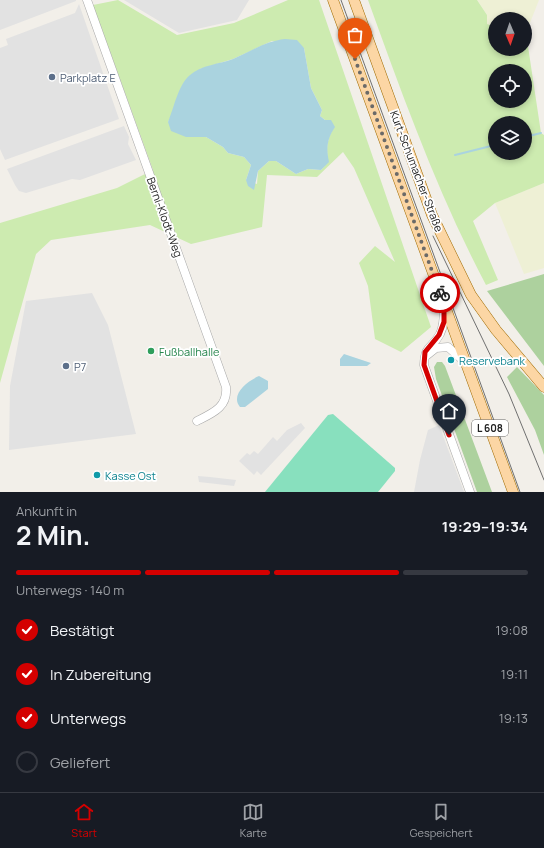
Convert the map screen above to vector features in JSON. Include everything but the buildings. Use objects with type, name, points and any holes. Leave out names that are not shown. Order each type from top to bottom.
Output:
[{"type":"main road","name":"Kurt-Schumacher-Straße","points":[[333,0],[513,492]]},
{"type":"main road","name":"Kurt-Schumacher-Straße","points":[[354,0],[432,215],[471,295],[496,330],[544,387]]},
{"type":"street","name":"Berni-Klodt-Weg","points":[[87,0],[226,387],[225,401],[221,407],[197,421]]},
{"type":"street","points":[[444,305],[442,329],[425,352],[424,359],[426,372],[470,492]]},
{"type":"street","points":[[424,359],[436,348],[448,348],[466,363]]},
{"type":"green space","points":[[118,0],[177,35],[234,23],[288,0],[319,0],[431,327],[401,352],[375,339],[368,286],[359,263],[375,246],[395,262],[354,168],[343,152],[317,177],[267,175],[262,227],[191,244],[150,225],[51,240],[36,254],[0,383],[0,223],[117,188],[153,170],[93,5]],"holes":[[[272,41],[304,48],[311,88],[322,110],[320,116],[334,127],[328,144],[328,162],[321,170],[308,169],[296,174],[276,161],[269,161],[258,171],[257,184],[246,180],[251,165],[244,157],[228,153],[223,147],[206,137],[168,122],[200,69],[233,59]]]},
{"type":"green space","points":[[368,0],[477,0],[487,15],[488,56],[529,56],[531,64],[488,64],[488,108],[532,108],[532,73],[541,133],[544,135],[544,183],[495,203],[473,221],[498,280],[486,285],[452,216],[408,109]]},
{"type":"green space","points":[[477,0],[539,0],[532,18],[532,12],[488,12],[488,24],[487,15]]},
{"type":"green space","points":[[544,183],[544,268],[524,274],[495,203]]},
{"type":"green space","points":[[544,274],[544,366],[487,291]]},
{"type":"green space","points":[[437,362],[442,362],[445,366],[492,492],[477,492],[436,379],[434,367]]},
{"type":"green space","points":[[517,367],[544,395],[544,455],[535,430],[507,377]]},
{"type":"green space","points":[[333,414],[395,468],[395,471],[378,492],[265,492],[328,415]]},
{"type":"shaded area","points":[[0,0],[76,0],[76,1],[0,30]]},
{"type":"shaded area","points":[[124,0],[249,0],[237,20],[179,33]]},
{"type":"shaded area","name":"Parkplatz E","points":[[79,4],[119,119],[5,160],[0,149],[0,48],[8,45],[6,39],[75,13]]},
{"type":"shaded area","points":[[124,126],[129,137],[128,144],[136,160],[80,180],[72,179],[26,193],[19,191],[7,169]]},
{"type":"shaded area","name":"P7","points":[[92,293],[108,325],[136,434],[9,450],[10,386],[26,301]]},
{"type":"shaded area","points":[[301,423],[305,428],[261,475],[257,471],[254,475],[239,461],[247,453],[250,455],[254,451],[258,454],[273,437],[277,441],[287,430]]},
{"type":"shaded area","points":[[439,425],[464,492],[414,492],[428,430]]},
{"type":"shaded area","points":[[198,476],[236,480],[234,486],[199,482]]},
{"type":"water","points":[[285,39],[297,40],[304,48],[311,88],[322,110],[320,116],[325,120],[331,120],[335,127],[328,144],[329,162],[321,170],[308,169],[296,174],[276,161],[269,161],[258,171],[254,190],[248,186],[246,180],[251,165],[244,157],[228,153],[223,147],[206,137],[186,137],[171,131],[168,122],[182,85],[194,72],[205,67],[233,59],[265,44]]},
{"type":"water","points":[[344,354],[371,363],[367,366],[340,366],[340,359]]},
{"type":"water","points":[[259,376],[268,381],[268,389],[245,407],[240,407],[237,402],[238,393],[245,385]]},
{"type":"waterway","points":[[532,135],[541,133]]},
{"type":"waterway","points":[[455,155],[488,147]]},
{"type":"tram line","points":[[341,0],[520,492]]},
{"type":"tram line","points":[[433,236],[509,394],[544,480]]},
{"type":"way so far","points":[[355,59],[440,293]]},
{"type":"place","name":"Parkplatz E","points":[[52,77]]},
{"type":"place","name":"Fußballhalle","points":[[151,351]]},
{"type":"place","name":"Reservebank","points":[[451,360]]},
{"type":"place","name":"P7","points":[[66,366]]},
{"type":"place","name":"Kasse Ost","points":[[97,475]]},
{"type":"route","points":[[440,293],[444,305],[444,322],[436,340],[425,352],[424,365],[449,435]]}]
